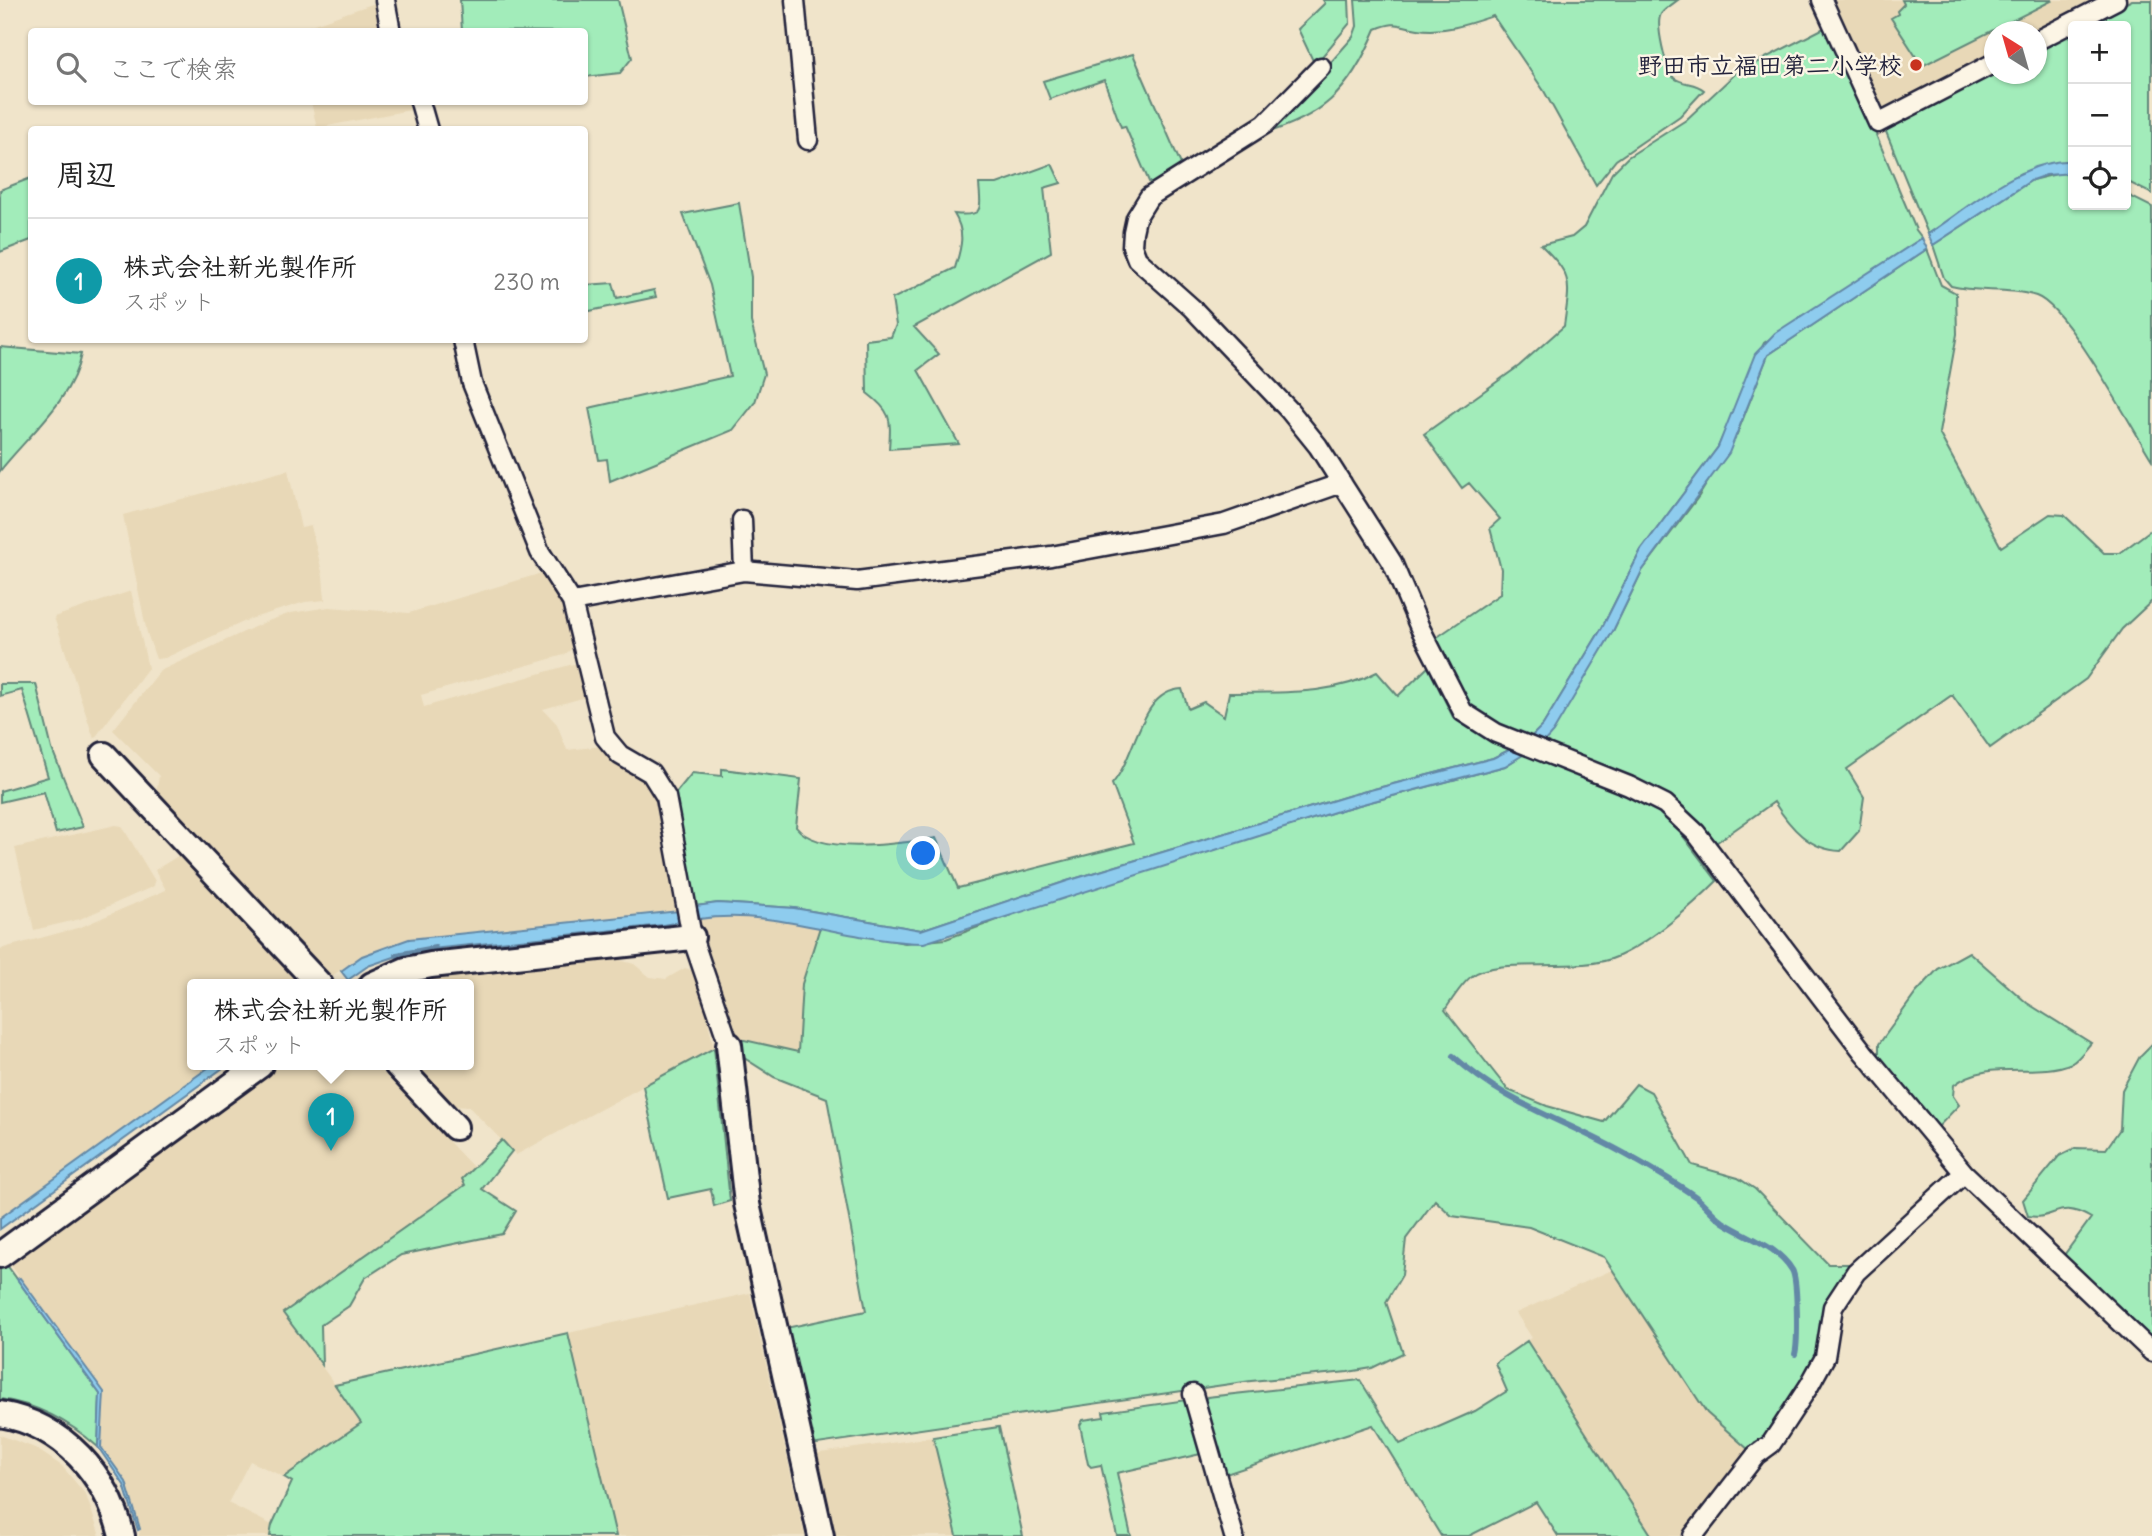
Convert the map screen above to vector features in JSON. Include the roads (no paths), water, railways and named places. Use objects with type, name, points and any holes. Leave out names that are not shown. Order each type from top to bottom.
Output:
[{"type":"street","points":[[385,0],[390,28]]},
{"type":"street","points":[[795,0],[808,140]]},
{"type":"street","points":[[1822,0],[1878,123],[1984,68]]},
{"type":"street","points":[[2047,35],[2116,0]]},
{"type":"street","points":[[1321,67],[1265,124],[1149,197],[1136,218],[1132,246],[1138,259],[1192,309],[1289,410],[1342,484],[1392,562],[1420,628],[1463,712],[1496,733],[1629,786],[1665,804],[1696,834],[1864,1053],[1964,1173],[2152,1352]]},
{"type":"street","points":[[421,105],[427,126]]},
{"type":"street","points":[[464,343],[477,394],[540,552],[572,602],[605,737],[620,755],[651,773],[666,797],[692,937],[729,1045],[747,1204],[821,1536]]},
{"type":"street","points":[[572,602],[744,571],[856,581],[1051,556],[1224,524],[1342,484]]},
{"type":"street","points":[[742,520],[744,571]]},
{"type":"street","points":[[104,755],[314,979]]},
{"type":"street","points":[[386,979],[406,970],[431,965],[692,937]]},
{"type":"street","points":[[0,1255],[253,1070]]},
{"type":"street","points":[[402,1070],[455,1127]]},
{"type":"street","points":[[1693,1536],[1756,1455],[1771,1444],[1809,1386],[1825,1357],[1833,1307],[1842,1290],[1856,1272],[1964,1173]]},
{"type":"street","points":[[1193,1394],[1234,1536]]},
{"type":"street","points":[[0,1414],[46,1429],[74,1448],[111,1500],[122,1536]]},
{"type":"water","points":[[2068,161],[2068,173],[2046,175],[2032,180],[1933,245],[1928,234],[1979,198],[2016,176],[2054,162]]},
{"type":"water","points":[[1922,238],[1927,249],[1768,355],[1729,453],[1642,571],[1613,631],[1553,732],[1544,742],[1531,737],[1543,725],[1602,628],[1641,550],[1718,447],[1755,354],[1775,333]]},
{"type":"water","points":[[1513,748],[1526,753],[1505,766],[1344,809],[924,943],[868,937],[756,918],[699,919],[696,906],[718,903],[794,908],[921,930],[1067,881],[1351,795],[1493,758]]},
{"type":"water","points":[[679,911],[680,922],[412,951],[368,966],[349,979],[341,971],[362,956],[409,939]]},
{"type":"water","points":[[205,1070],[220,1070],[0,1229],[0,1218]]},
{"type":"water","points":[[20,1278],[104,1392],[101,1447],[126,1482],[140,1529],[138,1530],[124,1485],[98,1447],[100,1394],[17,1279]]},
{"type":"waterway","points":[[397,955],[435,948]]},
{"type":"waterway","points":[[1453,1056],[1492,1086],[1530,1108],[1614,1148],[1666,1178],[1696,1197],[1723,1222],[1779,1254],[1794,1276],[1797,1312],[1795,1354]]},
{"type":"place","name":"野田市立福田第二小学校","points":[[1916,65]]},
{"type":"place","name":"株式会社新光製作所","points":[[331,1151]]}]
